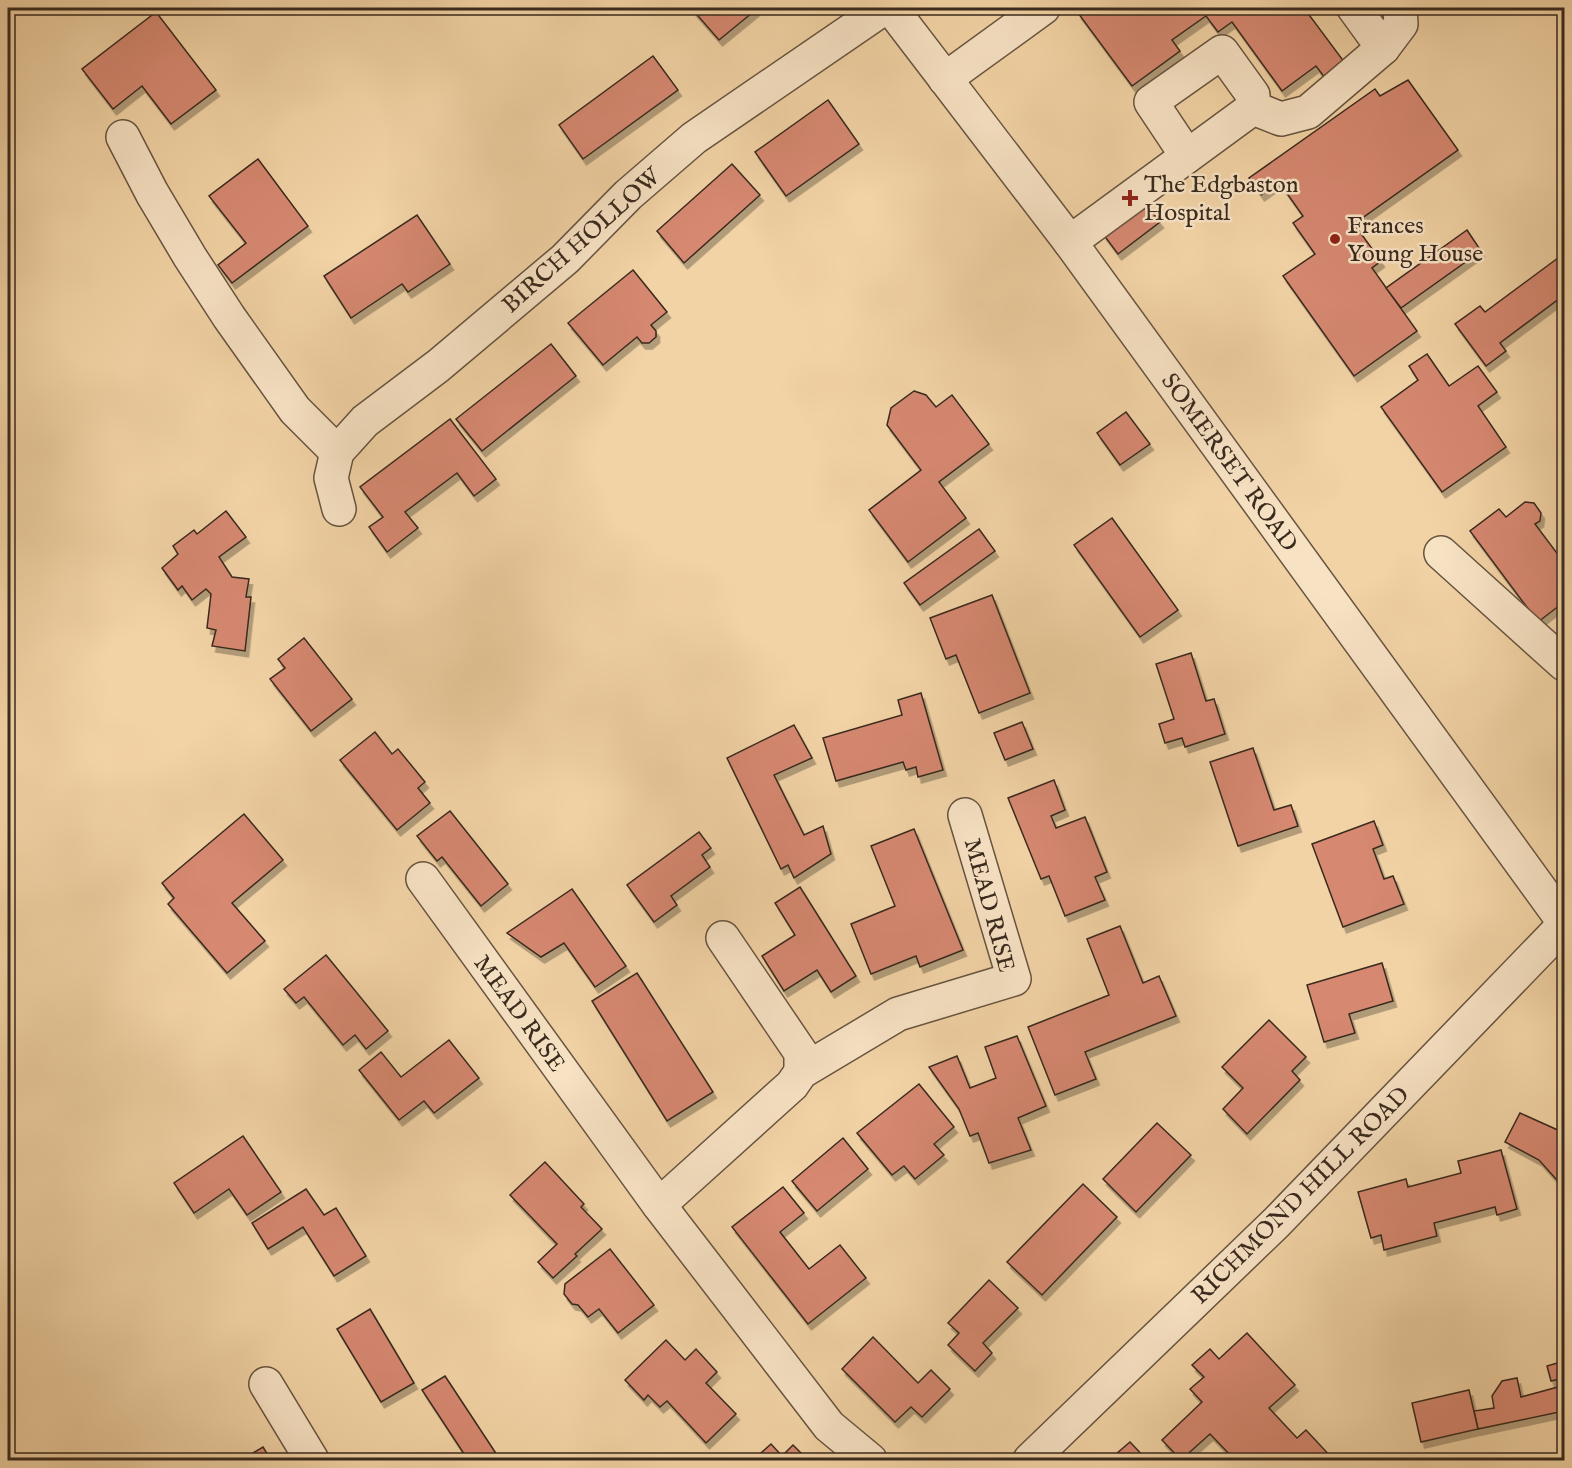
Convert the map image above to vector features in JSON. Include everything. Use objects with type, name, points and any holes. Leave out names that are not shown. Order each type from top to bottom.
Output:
[{"type":"street","name":"BIRCH HOLLOW","points":[[337,452],[365,421],[438,366],[565,259],[628,195],[694,138],[884,8]]},
{"type":"street","name":"SOMERSET ROAD","points":[[891,8],[1070,242],[1564,923]]},
{"type":"street","points":[[945,79],[1043,8]]},
{"type":"street","points":[[1354,8],[1383,48]]},
{"type":"street","points":[[1253,108],[1281,119],[1308,112],[1383,48],[1401,24],[1400,8]]},
{"type":"street","points":[[1187,156],[1151,102],[1222,51],[1253,95],[1253,108]]},
{"type":"street","points":[[1070,242],[1253,108]]},
{"type":"street","points":[[123,137],[152,193],[229,317],[295,410],[337,452],[331,478],[339,509]]},
{"type":"street","points":[[1441,554],[1564,664]]},
{"type":"street","name":"MEAD RISE","points":[[659,1205],[792,1085],[801,1072],[898,1014],[1014,980],[965,815]]},
{"type":"street","name":"MEAD RISE","points":[[423,879],[659,1205],[829,1426],[870,1461]]},
{"type":"street","name":"RICHMOND HILL ROAD","points":[[1030,1461],[1276,1223],[1564,923]]},
{"type":"street","points":[[723,938],[801,1053],[801,1072]]},
{"type":"street","points":[[266,1384],[312,1461]]},
{"type":"building","points":[[758,8],[719,40],[692,9]]},
{"type":"building","points":[[1086,8],[1304,8],[1345,63],[1325,78],[1316,66],[1282,91],[1232,22],[1218,32],[1206,16],[1172,40],[1180,51],[1132,86],[1078,13]]},
{"type":"building","points":[[156,12],[216,90],[171,124],[142,86],[113,109],[82,69]]},
{"type":"building","points":[[653,56],[678,90],[583,159],[559,125]]},
{"type":"building","name":"Frances Young House","points":[[1408,80],[1458,150],[1354,224],[1381,261],[1372,268],[1417,331],[1354,376],[1283,276],[1315,254],[1293,223],[1303,216],[1279,182],[1261,195],[1249,178],[1375,89],[1380,96]]},
{"type":"building","points":[[828,100],[859,144],[786,196],[755,152]]},
{"type":"building","points":[[258,159],[308,226],[232,283],[218,265],[246,243],[209,196]]},
{"type":"building","points":[[732,164],[760,195],[684,263],[657,231]]},
{"type":"building","points":[[1145,203],[1160,222],[1118,254],[1103,234]]},
{"type":"building","points":[[417,215],[450,264],[408,292],[402,284],[351,318],[324,276]]},
{"type":"building","points":[[1467,230],[1481,251],[1401,308],[1386,288]]},
{"type":"building","points":[[1562,255],[1564,258],[1564,295],[1500,343],[1506,351],[1486,366],[1455,324],[1480,306],[1485,312]]},
{"type":"building","points":[[633,270],[667,312],[651,325],[656,331],[656,337],[649,343],[642,343],[637,337],[603,365],[568,323]]},
{"type":"building","points":[[551,344],[576,376],[482,451],[456,419]]},
{"type":"building","points":[[1427,354],[1449,386],[1478,366],[1497,392],[1478,406],[1506,447],[1442,492],[1381,407],[1418,380],[1409,366]]},
{"type":"building","points":[[914,391],[926,395],[936,407],[952,395],[989,444],[939,482],[966,518],[908,562],[869,510],[921,470],[887,425],[891,408]]},
{"type":"building","points":[[1126,412],[1150,444],[1120,465],[1097,433]]},
{"type":"building","points":[[450,419],[496,479],[474,496],[457,473],[405,512],[418,528],[387,552],[369,527],[383,517],[360,487]]},
{"type":"building","points":[[1525,502],[1534,503],[1541,513],[1540,521],[1535,524],[1559,556],[1564,552],[1564,602],[1538,622],[1470,531],[1499,509],[1506,517]]},
{"type":"building","points":[[226,511],[246,537],[219,557],[232,577],[249,579],[246,597],[251,597],[245,651],[212,646],[216,630],[207,628],[211,594],[206,589],[192,600],[182,586],[178,590],[162,568],[178,554],[173,546],[194,530],[197,534]]},
{"type":"building","points":[[1112,518],[1178,610],[1140,637],[1074,545]]},
{"type":"building","points":[[979,529],[995,551],[920,605],[904,583]]},
{"type":"building","points":[[992,595],[1030,693],[979,713],[956,655],[946,659],[930,618]]},
{"type":"building","points":[[304,638],[352,699],[311,731],[270,679],[285,668],[278,659]]},
{"type":"building","points":[[1191,653],[1206,701],[1214,699],[1225,734],[1185,747],[1182,738],[1165,743],[1159,724],[1174,719],[1156,664]]},
{"type":"building","points":[[921,693],[943,770],[918,777],[916,767],[906,770],[903,762],[836,781],[823,738],[902,715],[898,700]]},
{"type":"building","points":[[1022,722],[1033,749],[1005,760],[994,733]]},
{"type":"building","points":[[794,725],[812,758],[774,775],[804,835],[823,826],[831,854],[794,878],[788,865],[781,869],[727,758]]},
{"type":"building","points":[[375,732],[392,754],[398,749],[425,782],[418,788],[430,803],[397,830],[340,760]]},
{"type":"building","points":[[1253,748],[1274,810],[1291,805],[1298,826],[1238,846],[1210,762]]},
{"type":"building","points":[[1054,780],[1065,810],[1051,816],[1056,828],[1085,817],[1107,872],[1095,877],[1105,900],[1065,916],[1049,876],[1041,879],[1008,798]]},
{"type":"building","points":[[450,811],[508,884],[481,906],[442,857],[437,861],[417,836]]},
{"type":"building","points":[[244,814],[283,860],[232,903],[265,941],[227,973],[168,904],[174,898],[162,883]]},
{"type":"building","points":[[1374,821],[1383,845],[1373,849],[1384,879],[1393,876],[1404,904],[1343,927],[1312,844]]},
{"type":"building","points":[[914,829],[963,950],[920,967],[916,956],[871,974],[851,924],[895,906],[871,846]]},
{"type":"building","points":[[699,832],[711,848],[702,855],[710,867],[671,896],[677,905],[654,922],[627,885]]},
{"type":"building","points":[[800,887],[856,976],[831,992],[817,970],[784,991],[762,956],[795,935],[775,903]]},
{"type":"building","points":[[572,889],[626,966],[595,987],[564,943],[541,957],[507,933]]},
{"type":"building","points":[[1120,926],[1143,983],[1159,976],[1176,1016],[1085,1052],[1096,1079],[1055,1095],[1028,1027],[1109,995],[1087,939]]},
{"type":"building","points":[[326,955],[388,1031],[366,1049],[355,1035],[343,1045],[304,997],[296,1003],[284,989]]},
{"type":"building","points":[[1382,963],[1393,1001],[1349,1014],[1355,1033],[1324,1042],[1307,985]]},
{"type":"building","points":[[637,973],[713,1092],[667,1121],[592,1001]]},
{"type":"building","points":[[1269,1020],[1306,1057],[1292,1071],[1300,1080],[1247,1134],[1223,1109],[1243,1088],[1222,1067]]},
{"type":"building","points":[[1017,1036],[1046,1106],[1018,1118],[1031,1150],[989,1163],[978,1133],[970,1136],[959,1109],[929,1067],[957,1056],[970,1088],[996,1078],[985,1047]]},
{"type":"building","points":[[449,1040],[479,1078],[434,1113],[424,1101],[399,1120],[359,1070],[381,1052],[401,1077]]},
{"type":"building","points":[[919,1084],[954,1127],[934,1144],[944,1155],[915,1179],[904,1166],[892,1175],[857,1133]]},
{"type":"building","points":[[1520,1113],[1560,1131],[1564,1127],[1564,1188],[1539,1160],[1505,1142]]},
{"type":"building","points":[[1157,1123],[1191,1155],[1136,1212],[1103,1179]]},
{"type":"building","points":[[243,1136],[281,1192],[247,1215],[229,1189],[194,1213],[174,1183]]},
{"type":"building","points":[[843,1138],[868,1169],[817,1211],[792,1181]]},
{"type":"building","points":[[1501,1150],[1517,1209],[1497,1215],[1495,1207],[1434,1223],[1437,1236],[1384,1250],[1381,1235],[1371,1238],[1358,1192],[1406,1179],[1408,1187],[1461,1173],[1458,1161]]},
{"type":"building","points":[[545,1162],[584,1204],[581,1207],[602,1229],[553,1278],[538,1262],[557,1244],[510,1195]]},
{"type":"building","points":[[1083,1184],[1117,1217],[1042,1295],[1007,1262]]},
{"type":"building","points":[[783,1187],[804,1213],[780,1232],[809,1269],[840,1245],[866,1278],[808,1324],[732,1227]]},
{"type":"building","points":[[306,1189],[324,1215],[336,1208],[366,1256],[334,1276],[303,1227],[268,1249],[252,1223]]},
{"type":"building","points":[[610,1249],[654,1305],[618,1333],[599,1309],[588,1317],[564,1294],[565,1284]]},
{"type":"building","points":[[989,1280],[1018,1308],[983,1343],[992,1353],[975,1371],[948,1345],[959,1333],[948,1323]]},
{"type":"building","points":[[370,1309],[414,1383],[381,1402],[337,1329]]},
{"type":"building","points":[[1247,1333],[1295,1385],[1269,1408],[1297,1438],[1306,1430],[1333,1459],[1235,1460],[1210,1434],[1181,1460],[1162,1440],[1202,1402],[1190,1389],[1204,1377],[1192,1365],[1210,1349],[1219,1359]]},
{"type":"building","points":[[873,1337],[918,1383],[931,1370],[950,1389],[922,1417],[911,1407],[895,1422],[842,1369]]},
{"type":"building","points":[[666,1340],[685,1360],[696,1349],[717,1372],[706,1383],[736,1414],[706,1443],[667,1401],[660,1407],[648,1395],[644,1400],[625,1380]]},
{"type":"building","points":[[1564,1361],[1564,1378],[1551,1381],[1547,1366]]},
{"type":"building","points":[[445,1376],[499,1458],[468,1460],[422,1390]]},
{"type":"building","points":[[1517,1378],[1521,1397],[1558,1387],[1564,1411],[1478,1429],[1474,1411],[1494,1408],[1492,1396],[1502,1381]]},
{"type":"building","points":[[1469,1390],[1478,1429],[1421,1442],[1412,1403]]},
{"type":"building","points":[[1130,1442],[1147,1460],[1109,1460]]},
{"type":"building","points":[[771,1444],[782,1456],[793,1445],[808,1460],[753,1460]]},
{"type":"building","points":[[263,1447],[271,1460],[241,1460]]},
{"type":"place","name":"The Edgbaston Hospital","points":[[1130,198]]},
{"type":"place","name":"Frances Young House","points":[[1335,239]]}]
